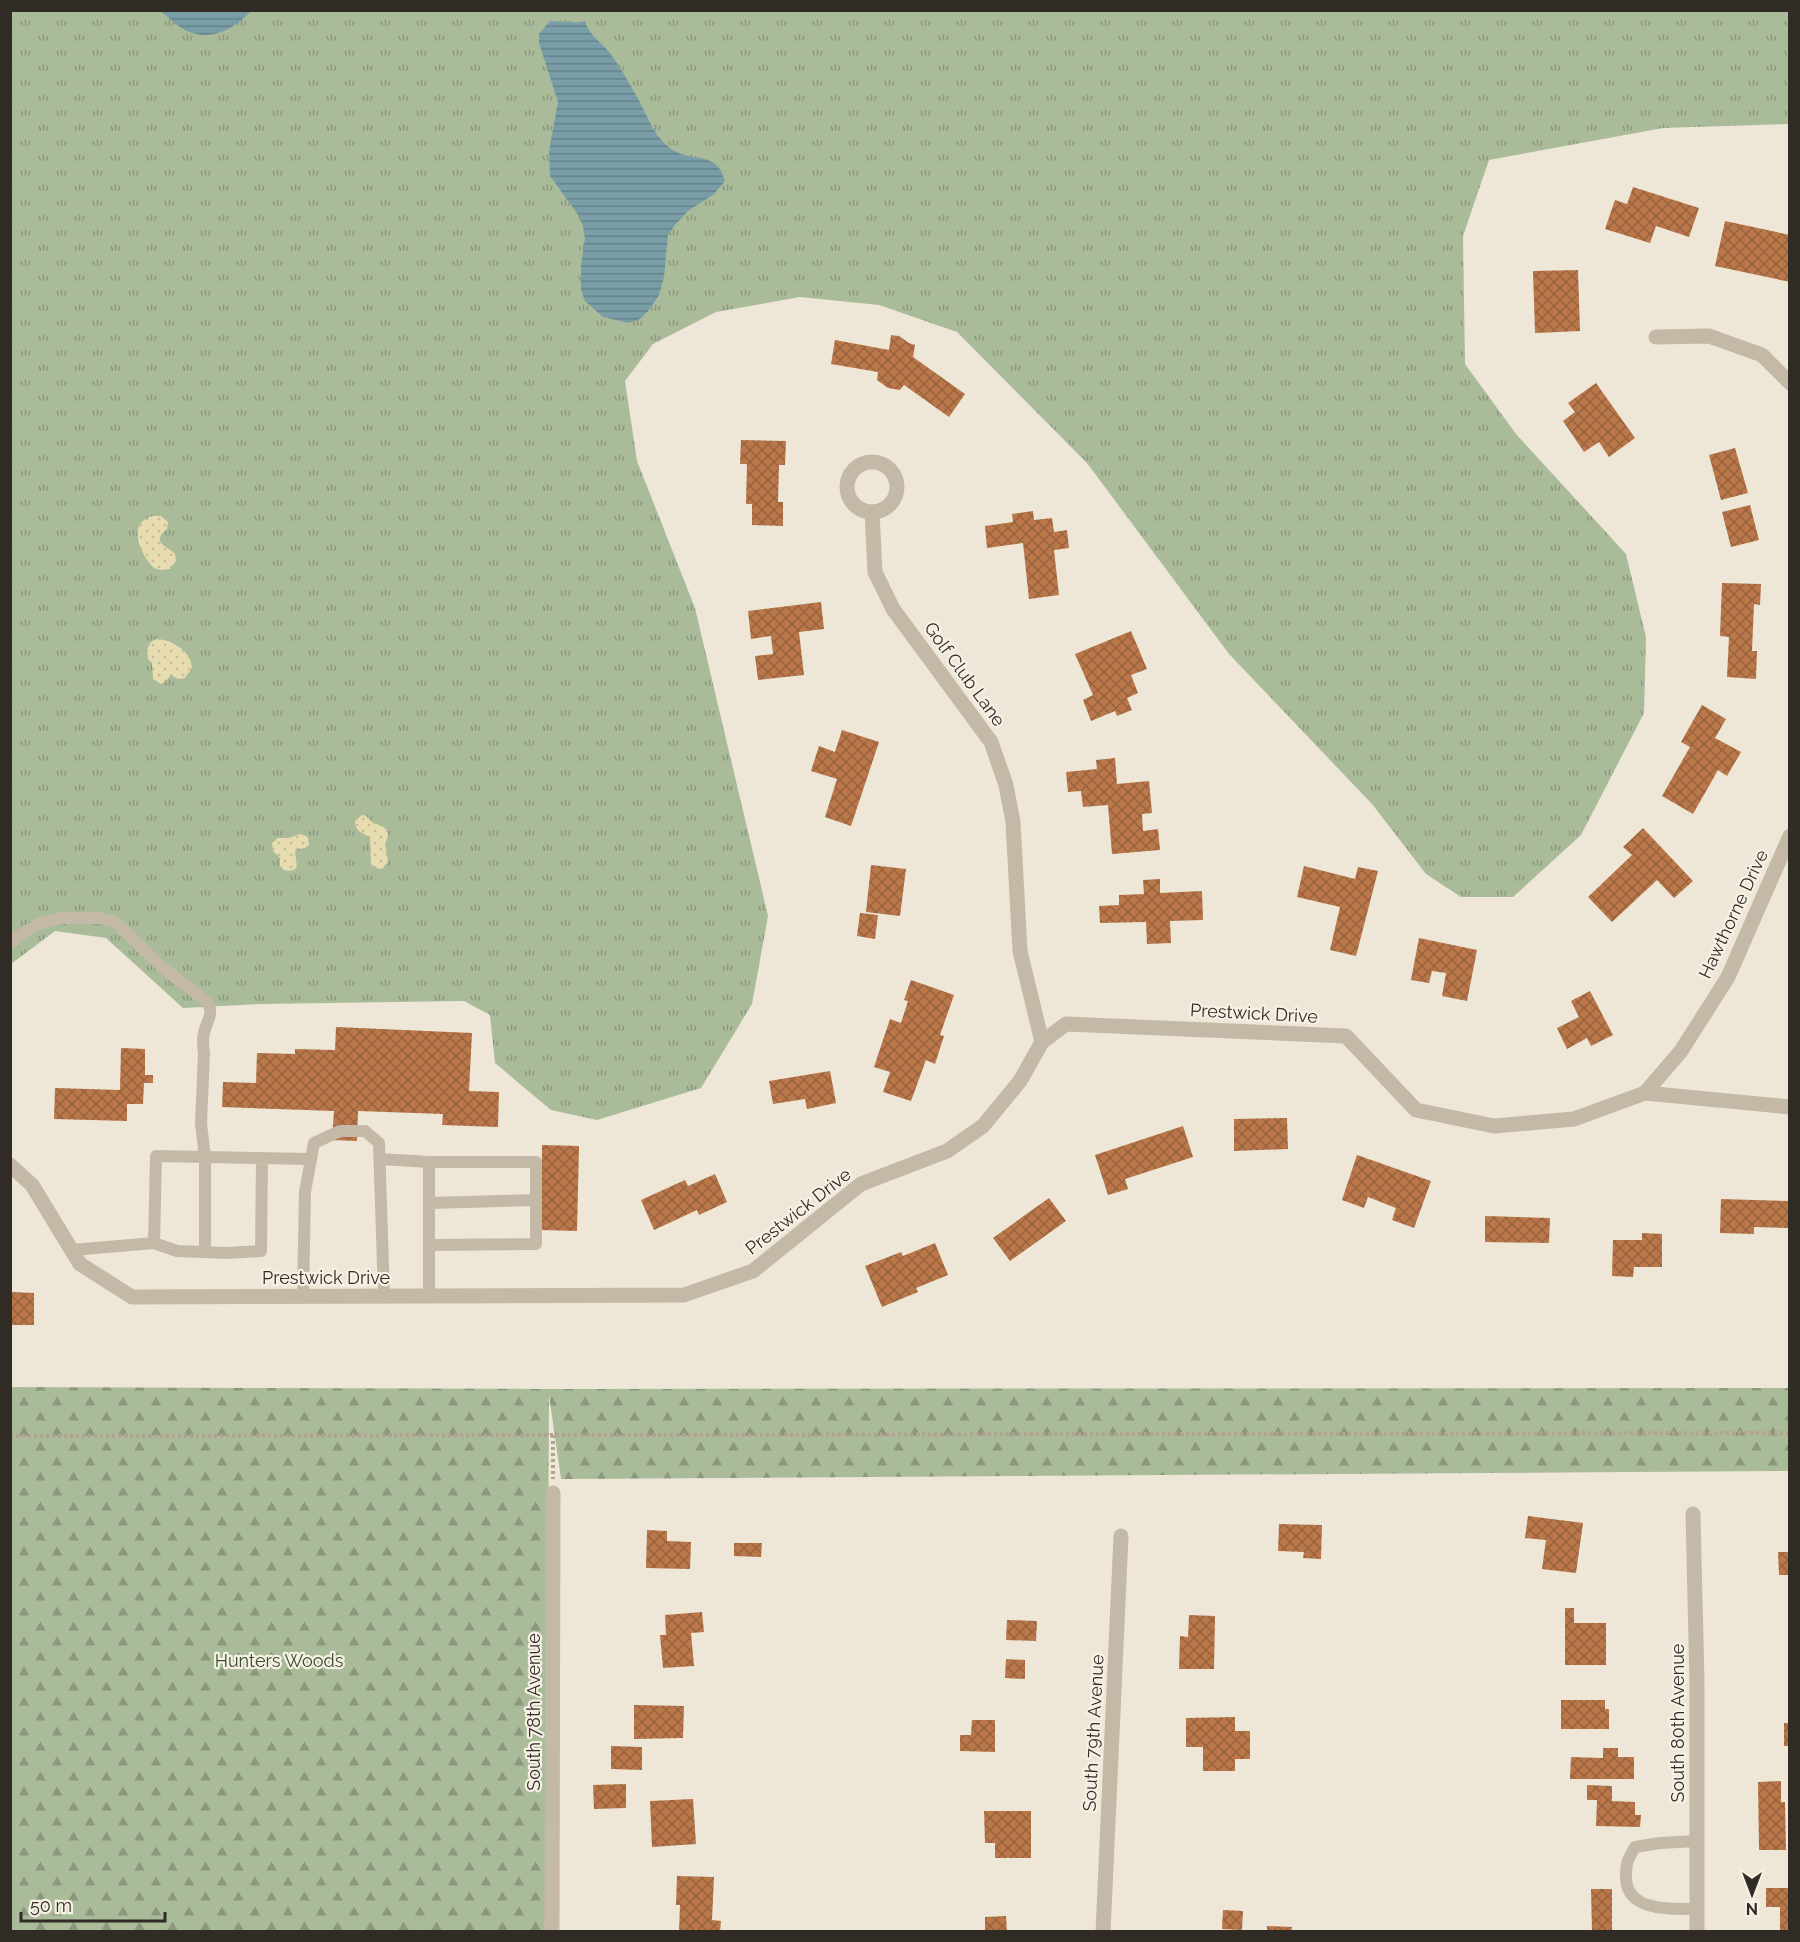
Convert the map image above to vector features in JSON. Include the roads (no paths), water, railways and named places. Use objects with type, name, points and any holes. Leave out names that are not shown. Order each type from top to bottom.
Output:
[{"type":"street","points":[[1656,337],[1709,336],[1762,355],[1790,383]]},
{"type":"street","name":"Golf Club Lane","points":[[872,512],[875,572],[893,609],[991,742],[1006,785],[1013,826],[1020,951],[1042,1042]]},
{"type":"street","name":"Hawthorne Drive","points":[[1645,1093],[1681,1051],[1728,977],[1790,836]]},
{"type":"street","name":"Prestwick Drive","points":[[12,1170],[32,1185],[80,1264],[132,1297],[684,1295],[753,1271],[861,1184],[947,1151],[983,1126],[1020,1081],[1042,1042],[1066,1024],[1346,1036],[1416,1110],[1494,1126],[1574,1119],[1645,1093],[1790,1107]]},
{"type":"street","name":"South 78th Avenue","points":[[552,1932],[553,1493]]},
{"type":"street","name":"South 80th Avenue","points":[[1693,1514],[1697,1684],[1697,1932]]},
{"type":"street","name":"South 79th Avenue","points":[[1103,1932],[1121,1536]]},
{"type":"lane","points":[[10,942],[38,924],[62,918],[100,918],[115,922],[162,967],[207,1002],[211,1008],[203,1042],[201,1124],[205,1157],[205,1252]]},
{"type":"lane","points":[[303,1296],[305,1192],[314,1143],[339,1131],[365,1131],[379,1143],[384,1296]]},
{"type":"lane","points":[[154,1243],[156,1156],[311,1159]]},
{"type":"lane","points":[[72,1250],[154,1243],[177,1251],[227,1253],[261,1251],[262,1158]]},
{"type":"lane","points":[[380,1159],[429,1162],[536,1162],[536,1244],[429,1245]]},
{"type":"lane","points":[[429,1162],[429,1296]]},
{"type":"lane","points":[[429,1203],[536,1200]]},
{"type":"lane","points":[[1697,1841],[1635,1847],[1626,1863],[1627,1889],[1636,1900],[1661,1908],[1697,1910]]},
{"type":"water","points":[[160,11],[251,11],[230,28],[205,35],[183,29]]},
{"type":"water","points":[[550,21],[585,21],[592,34],[621,69],[652,126],[666,145],[681,154],[710,161],[721,171],[725,181],[714,194],[688,211],[668,235],[664,277],[659,295],[640,319],[629,323],[603,317],[585,301],[581,290],[581,266],[585,238],[583,227],[579,216],[550,176],[549,151],[558,102],[539,43],[539,34]]},
{"type":"park label","name":"Hunters Woods","points":[[279,1660]]}]
